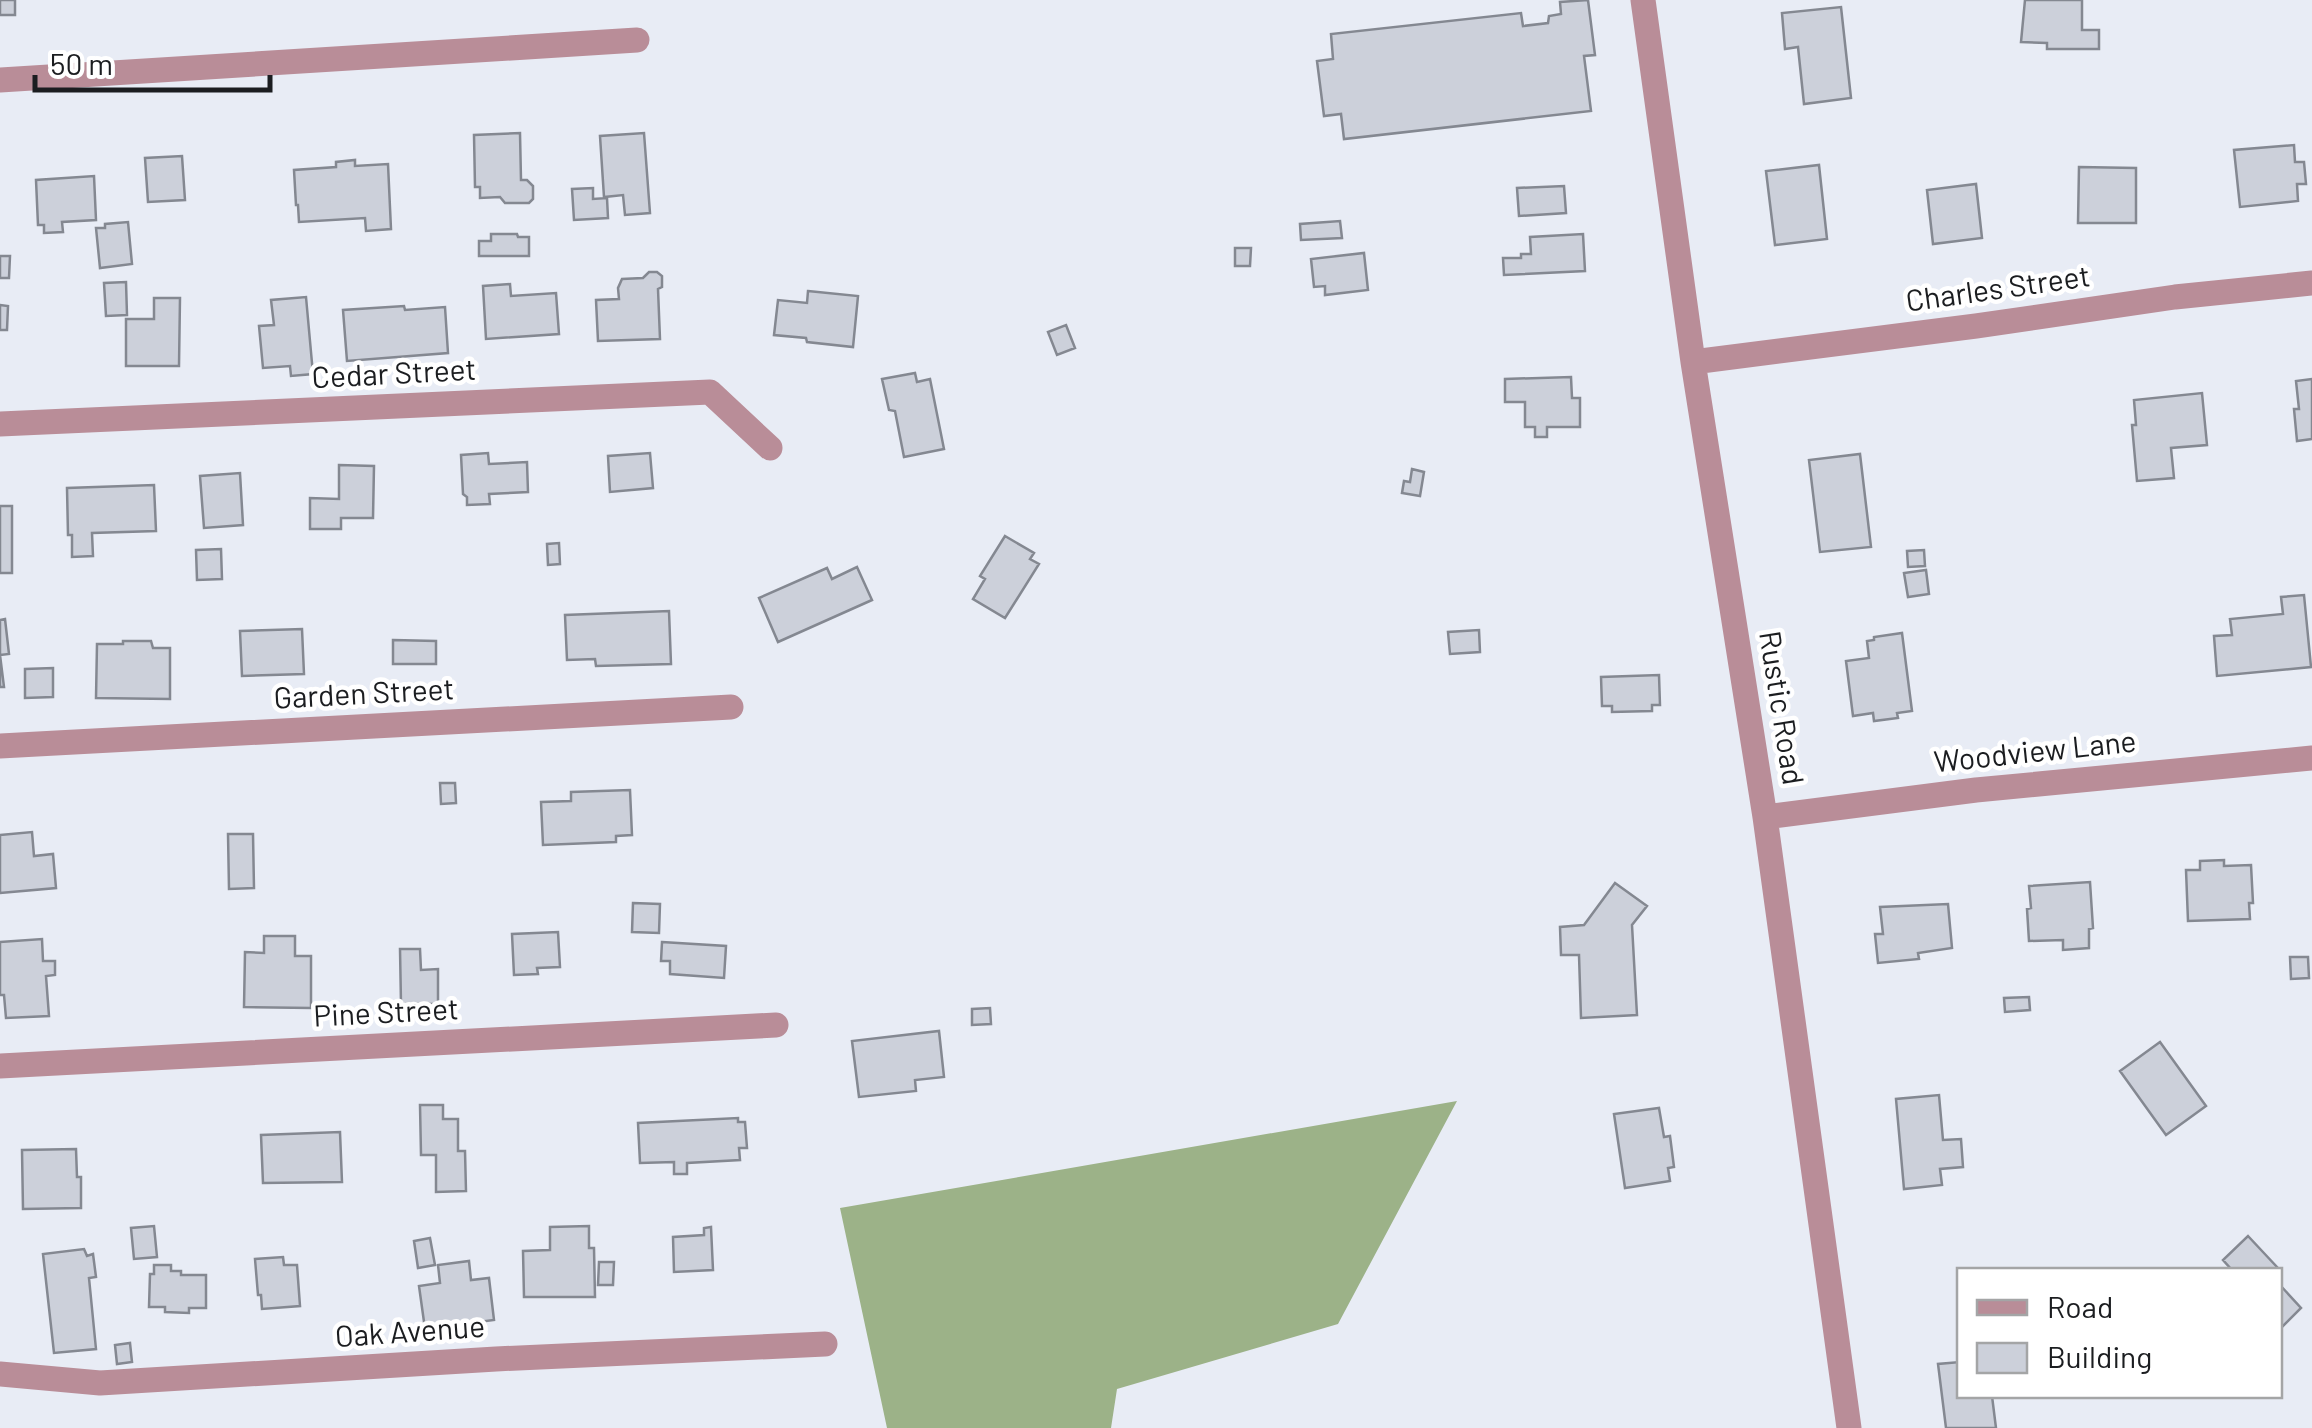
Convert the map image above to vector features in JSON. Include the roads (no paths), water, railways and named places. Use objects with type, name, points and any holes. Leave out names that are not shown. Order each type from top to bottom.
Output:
[{"type":"street","name":"Rustic Road","points":[[1643,0],[1693,362],[1765,817],[1849,1428]]},
{"type":"street","points":[[0,80],[637,40]]},
{"type":"street","name":"Charles Street","points":[[1693,362],[2175,297],[2312,283]]},
{"type":"street","name":"Cedar Street","points":[[0,424],[710,392],[770,448]]},
{"type":"street","name":"Garden Street","points":[[0,746],[731,708]]},
{"type":"street","name":"Woodview Lane","points":[[1765,817],[1976,790],[2312,758]]},
{"type":"street","name":"Pine Street","points":[[0,1066],[776,1025]]},
{"type":"street","name":"Oak Avenue","points":[[0,1374],[100,1382],[496,1358],[824,1344]]}]
